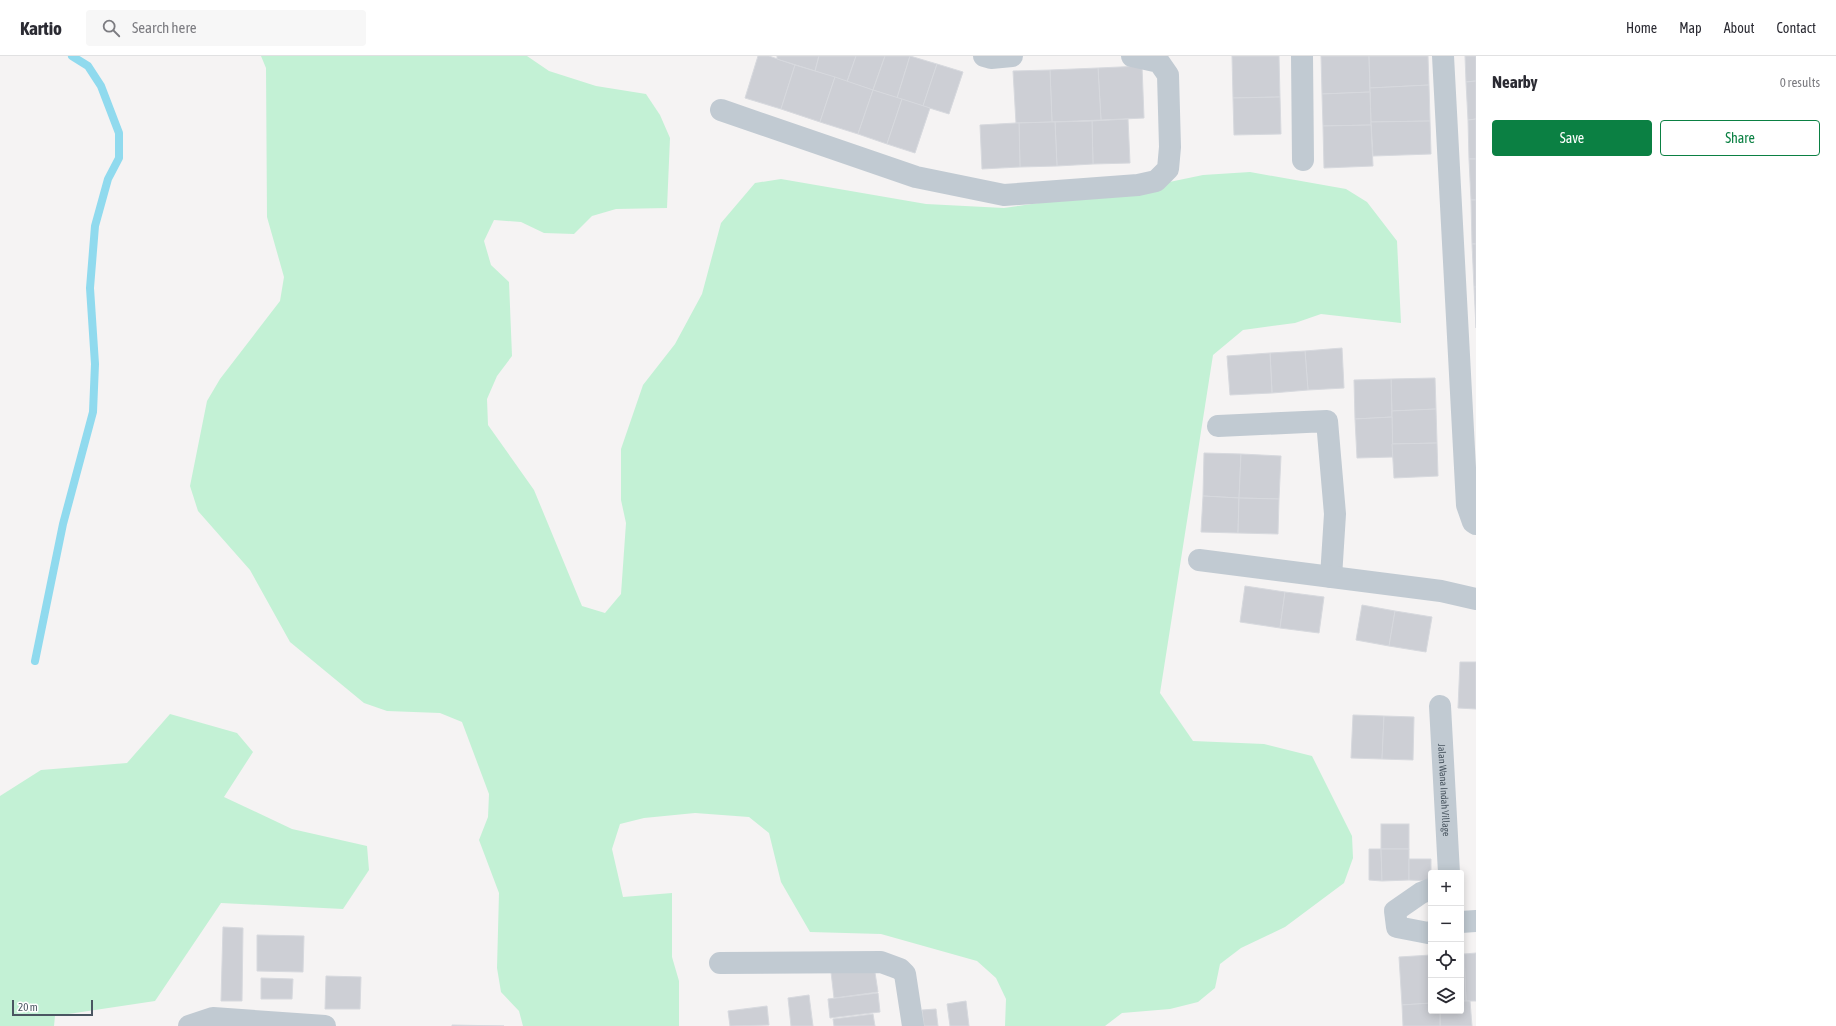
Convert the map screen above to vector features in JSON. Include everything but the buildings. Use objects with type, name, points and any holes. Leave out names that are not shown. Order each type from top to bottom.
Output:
[{"type":"street","points":[[984,56],[991,58],[1012,56]]},
{"type":"street","points":[[721,110],[916,177],[1004,195],[1138,185],[1156,181],[1168,169],[1170,147],[1168,75],[1159,62],[1132,56]]},
{"type":"street","points":[[1302,56],[1303,160]]},
{"type":"street","points":[[1443,56],[1468,505],[1473,522],[1476,524]]},
{"type":"street","points":[[1218,426],[1327,421],[1335,514],[1332,577]]},
{"type":"street","points":[[1199,560],[1441,590],[1476,599]]},
{"type":"street","name":"Jalan Wana Indah Village","points":[[1440,706],[1449,870]]},
{"type":"street","points":[[1428,890],[1421,893],[1395,911],[1397,927],[1428,933]]},
{"type":"street","points":[[1464,922],[1476,921]]},
{"type":"street","points":[[720,963],[881,962],[894,966],[905,974],[913,1026]]},
{"type":"street","points":[[189,1026],[213,1018],[325,1026]]},
{"type":"green space","points":[[261,56],[527,56],[549,71],[596,86],[646,94],[660,115],[670,138],[667,208],[616,209],[592,216],[574,234],[544,233],[521,222],[494,220],[484,241],[491,265],[509,282],[512,356],[497,376],[487,399],[488,425],[534,490],[582,606],[605,613],[621,594],[626,523],[621,500],[621,449],[643,385],[675,344],[702,294],[721,223],[755,183],[781,179],[926,204],[1004,208],[1131,190],[1203,175],[1250,172],[1346,189],[1367,202],[1397,241],[1401,323],[1321,314],[1295,323],[1243,330],[1213,355],[1160,693],[1193,741],[1264,744],[1312,756],[1352,836],[1353,858],[1344,883],[1285,927],[1241,948],[1220,964],[1215,988],[1198,1002],[1170,1009],[1122,1013],[1105,1026],[1005,1026],[1006,999],[996,978],[977,961],[881,934],[810,932],[781,882],[769,833],[749,817],[695,813],[644,818],[620,824],[612,849],[623,897],[672,893],[672,957],[679,981],[679,1026],[523,1026],[519,1011],[501,992],[497,968],[499,893],[479,840],[488,817],[489,794],[462,722],[440,713],[387,711],[364,703],[290,642],[250,570],[198,511],[190,486],[207,401],[220,379],[280,301],[284,277],[267,217],[266,68]]},
{"type":"green space","points":[[170,714],[237,733],[253,752],[224,797],[292,829],[367,846],[369,870],[343,909],[221,903],[155,1001],[55,1016],[54,1026],[0,1026],[0,796],[41,770],[127,763]]},
{"type":"waterway","points":[[35,661],[63,524],[93,412],[95,364],[90,288],[95,226],[108,179],[119,158],[119,133],[101,86],[88,66],[72,56]]}]
